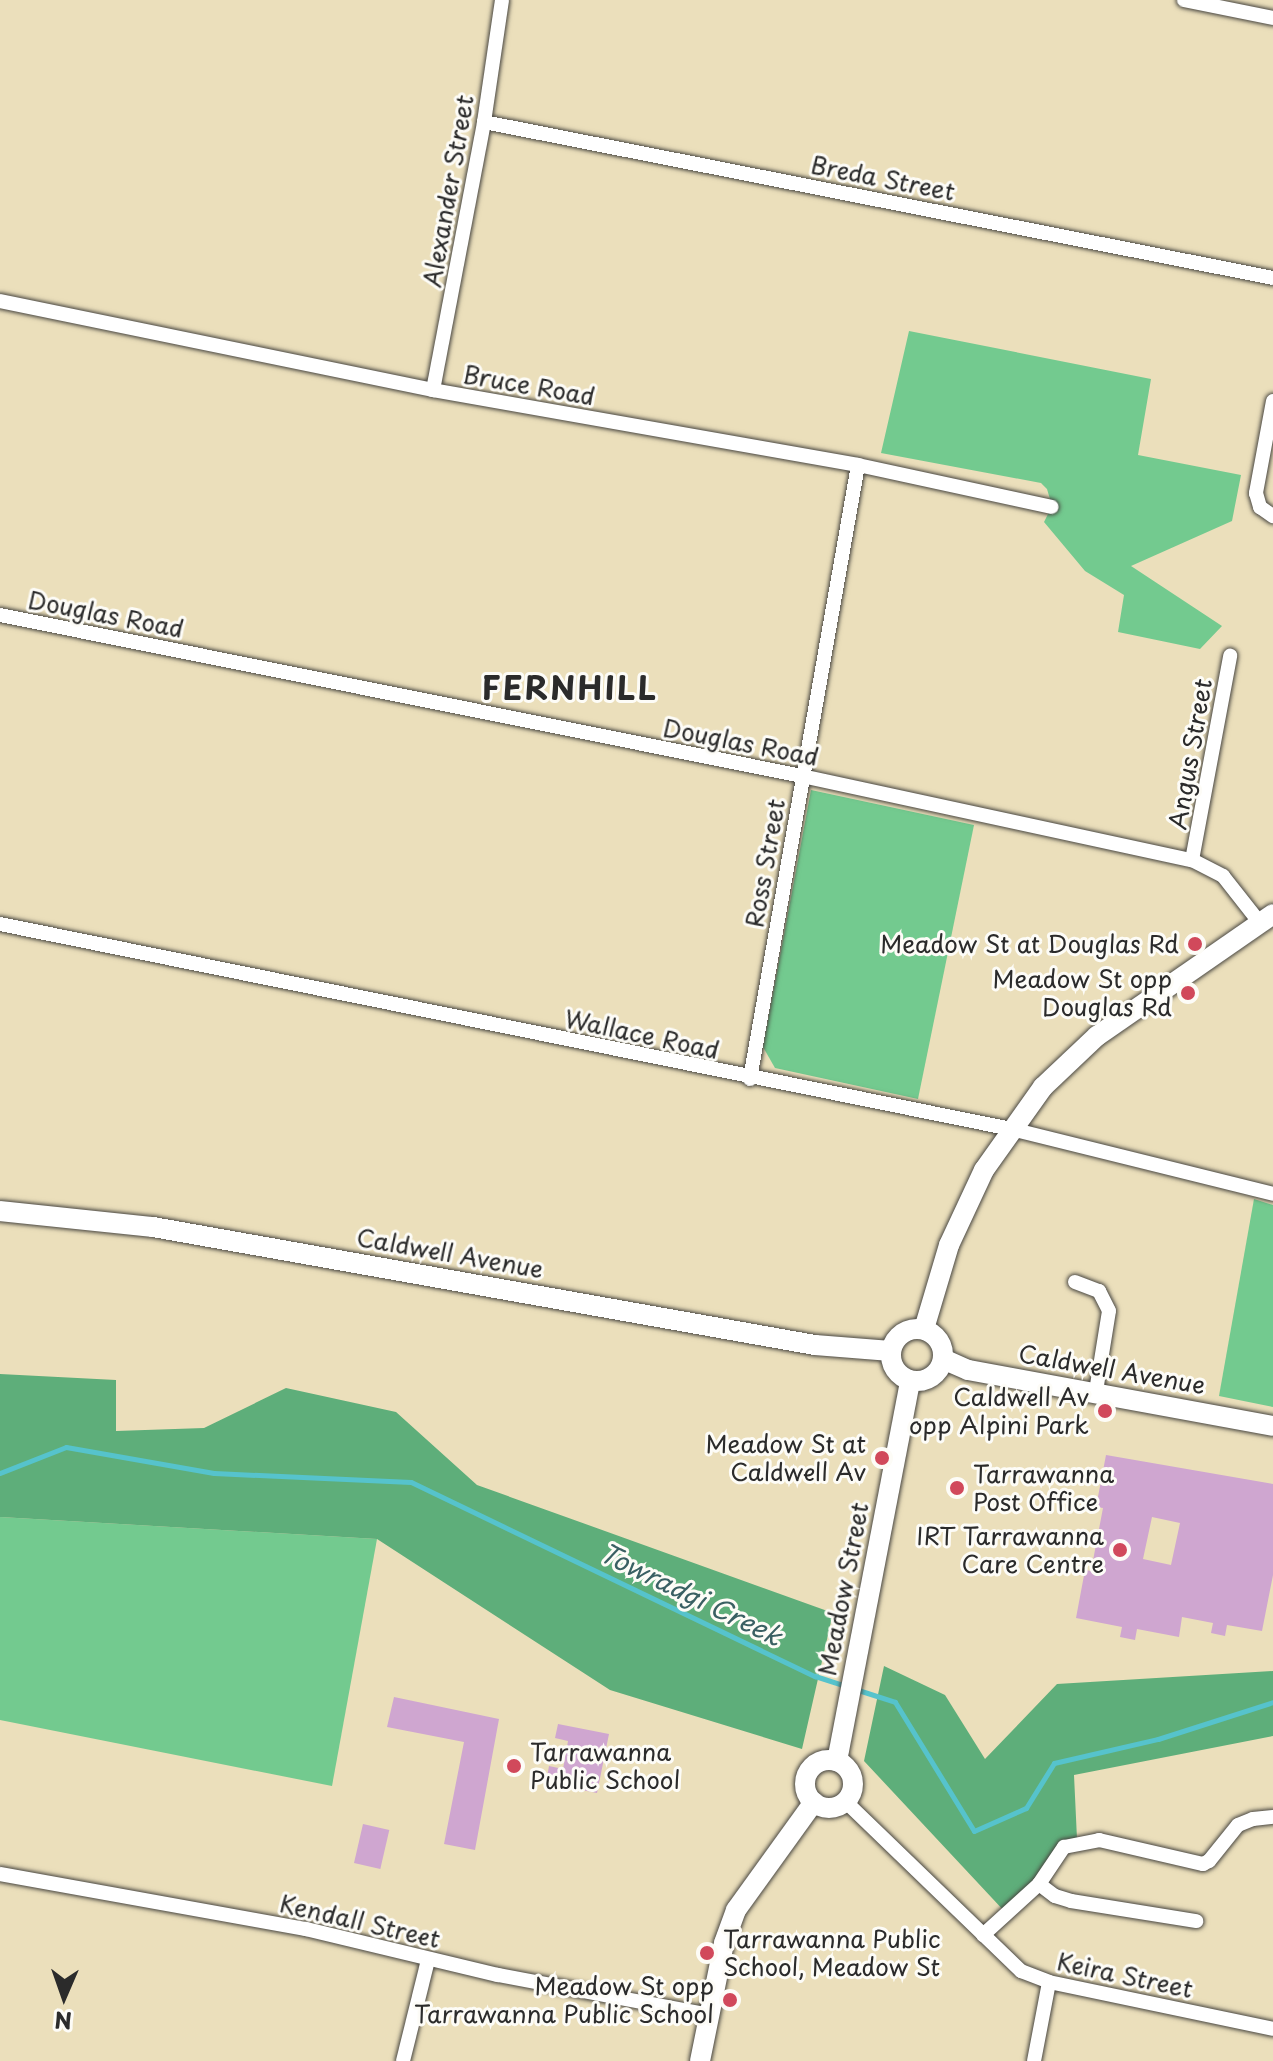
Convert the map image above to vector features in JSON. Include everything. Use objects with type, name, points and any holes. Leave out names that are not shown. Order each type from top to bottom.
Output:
[{"type":"main road","points":[[924,1329],[949,1245],[984,1170],[1043,1087],[1097,1036],[1267,918]]},
{"type":"main road","name":"Caldwell Avenue","points":[[0,1211],[153,1227],[815,1345],[891,1351]]},
{"type":"main road","points":[[924,1329],[938,1338],[943,1359],[938,1372],[928,1380],[910,1381],[895,1369],[891,1351],[901,1334],[924,1329]]},
{"type":"main road","name":"Caldwell Avenue","points":[[943,1359],[968,1370],[1096,1391],[1273,1426]]},
{"type":"main road","name":"Meadow Street","points":[[837,1761],[910,1381]]},
{"type":"main road","points":[[821,1761],[837,1761],[852,1778],[851,1793],[845,1801],[827,1807],[814,1802],[806,1788],[809,1772],[821,1761]]},
{"type":"main road","points":[[700,2061],[724,1943],[736,1910],[814,1802]]},
{"type":"street","name":"Alexander Street","points":[[433,390],[484,122],[502,0]]},
{"type":"street","points":[[1184,0],[1273,18]]},
{"type":"street","name":"Breda Street","points":[[484,122],[1273,278]]},
{"type":"street","name":"Bruce Road","points":[[0,301],[433,390],[858,465],[1052,507]]},
{"type":"street","points":[[1273,401],[1256,493],[1260,507],[1273,516]]},
{"type":"street","name":"Ross Street","points":[[750,1079],[858,465]]},
{"type":"street","name":"Douglas Road","points":[[0,615],[802,776],[1192,860],[1223,876],[1267,918]]},
{"type":"street","name":"Angus Street","points":[[1192,860],[1230,656]]},
{"type":"street","name":"Wallace Road","points":[[0,924],[750,1079],[1011,1129],[1273,1194]]},
{"type":"street","points":[[1075,1282],[1099,1291],[1109,1311],[1096,1391]]},
{"type":"street","name":"Keira Street","points":[[845,1801],[1021,1971],[1049,1982],[1273,2029]]},
{"type":"street","points":[[983,1935],[1039,1884],[1064,1847],[1099,1840],[1203,1864],[1209,1861],[1238,1825],[1253,1819],[1273,1817]]},
{"type":"street","name":"Kendall Street","points":[[0,1874],[306,1929],[428,1960],[709,2015]]},
{"type":"street","points":[[1039,1884],[1055,1896],[1071,1901],[1196,1921]]},
{"type":"street","points":[[403,2061],[428,1960]]},
{"type":"street","points":[[1034,2061],[1049,1982]]},
{"type":"green space","points":[[909,331],[1151,379],[1138,455],[1241,475],[1232,521],[1131,566],[1222,626],[1200,649],[1118,632],[1124,595],[1085,571],[1044,522],[1052,506],[1047,489],[1041,483],[881,453]]},
{"type":"green space","points":[[811,790],[974,825],[918,1099],[775,1068],[763,1047]]},
{"type":"green space","points":[[1254,1199],[1273,1205],[1273,1407],[1219,1396]]},
{"type":"green space","points":[[0,1374],[116,1380],[116,1431],[204,1428],[286,1388],[396,1412],[477,1485],[833,1613],[802,1749],[610,1690],[377,1539],[0,1517]]},
{"type":"green space","points":[[0,1517],[377,1539],[332,1786],[0,1720]]},
{"type":"green space","points":[[884,1666],[945,1695],[985,1759],[1057,1684],[1273,1671],[1273,1736],[1074,1775],[1077,1839],[1006,1913],[864,1761]]},
{"type":"building","name":"IRT Tarrawanna Care Centre","points":[[1106,1455],[1273,1484],[1273,1575],[1262,1631],[1227,1625],[1225,1636],[1211,1633],[1213,1623],[1182,1617],[1179,1637],[1137,1629],[1135,1640],[1120,1637],[1122,1627],[1076,1618],[1085,1570],[1091,1571],[1103,1508],[1096,1507]],"holes":[[[1152,1517],[1180,1523],[1171,1565],[1143,1559]]]},
{"type":"building","points":[[394,1697],[499,1719],[475,1850],[444,1844],[464,1742],[387,1727]]},
{"type":"building","points":[[558,1724],[609,1734],[597,1793],[546,1783],[549,1766],[563,1769],[568,1741],[555,1738]]},
{"type":"building","points":[[363,1824],[389,1830],[380,1869],[354,1863]]},
{"type":"waterway","name":"Towradgi Creek","points":[[0,1473],[66,1447],[214,1473],[411,1482],[815,1676],[845,1686]]},
{"type":"waterway","name":"Towradgi Creek","points":[[855,1689],[895,1702],[974,1831],[1026,1808],[1054,1763],[1158,1739],[1273,1702]]},
{"type":"place","name":"Meadow St at Douglas Rd","points":[[1195,944]]},
{"type":"place","name":"Meadow St opp Douglas Rd","points":[[1188,993]]},
{"type":"place","name":"Caldwell Av opp Alpini Park","points":[[1105,1411]]},
{"type":"place","name":"Meadow St at Caldwell Av","points":[[882,1458]]},
{"type":"place","name":"Tarrawanna Post Office","points":[[957,1488]]},
{"type":"place","name":"IRT Tarrawanna Care Centre","points":[[1120,1550]]},
{"type":"place","name":"Tarrawanna Public School","points":[[514,1766]]},
{"type":"place","name":"Tarrawanna Public School, Meadow St","points":[[707,1953]]},
{"type":"place","name":"Meadow St opp Tarrawanna Public School","points":[[730,2000]]},
{"type":"district","name":"FERNHILL","points":[[570,687]]}]
